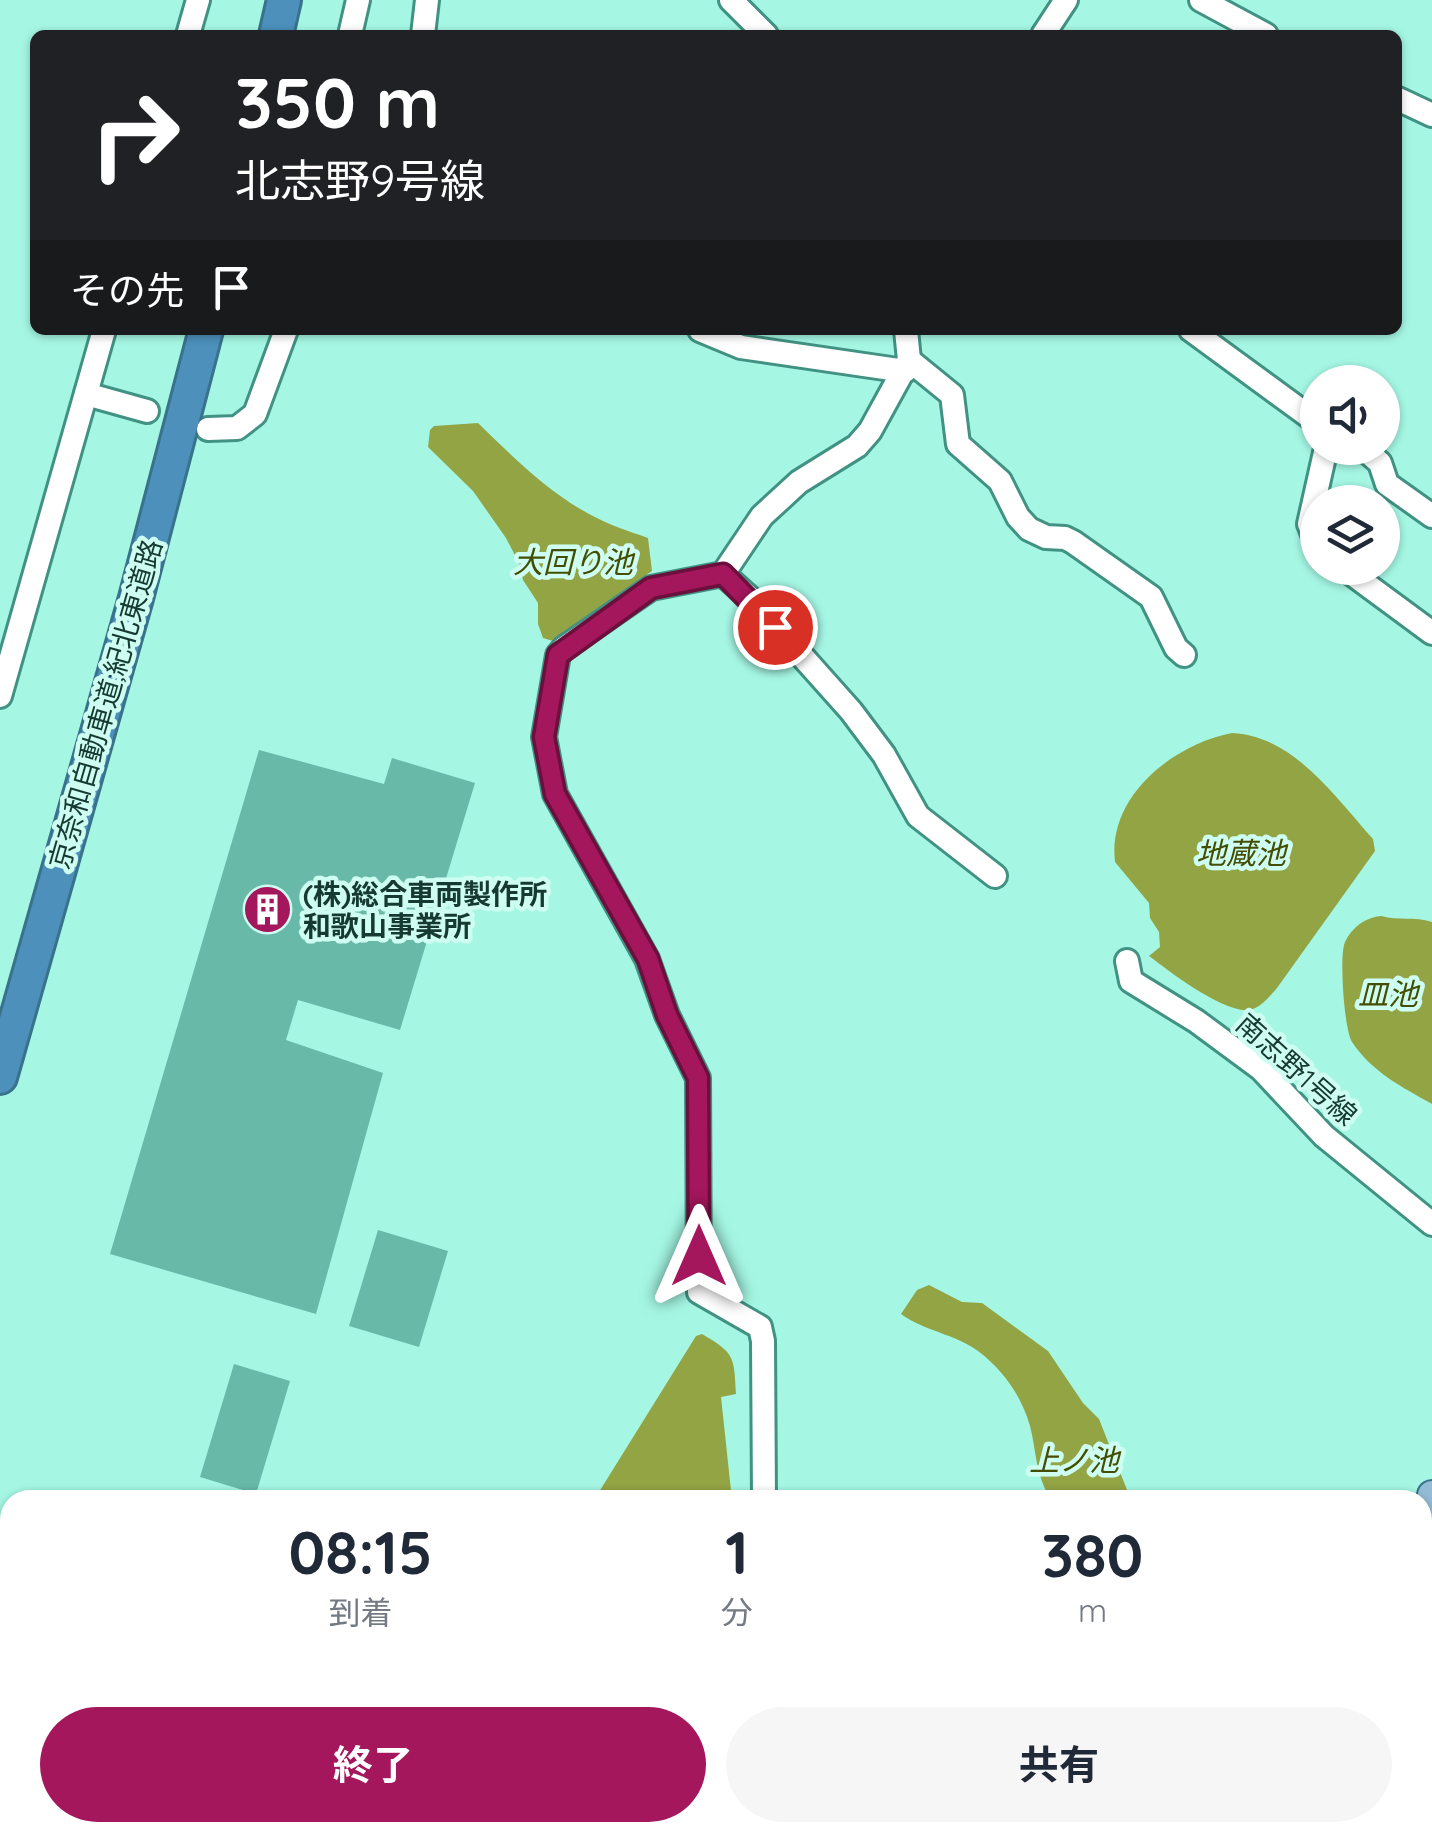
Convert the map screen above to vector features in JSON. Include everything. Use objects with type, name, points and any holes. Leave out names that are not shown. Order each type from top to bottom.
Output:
[{"type":"highway","points":[[277,30],[284,0]]},
{"type":"highway","name":"京奈和自動車道;紀北東道路","points":[[0,1077],[131,618],[205,335]]},
{"type":"street","points":[[189,30],[198,0]]},
{"type":"street","points":[[351,30],[358,0]]},
{"type":"street","points":[[424,30],[427,0]]},
{"type":"street","points":[[731,0],[761,30]]},
{"type":"street","points":[[1047,30],[1066,0]]},
{"type":"street","points":[[1201,0],[1257,30]]},
{"type":"street","points":[[1402,101],[1432,115]]},
{"type":"street","points":[[0,696],[103,335]]},
{"type":"street","points":[[208,429],[237,428],[255,414],[284,335]]},
{"type":"street","points":[[712,335],[741,347],[907,365],[952,395],[958,444],[1000,481],[1022,523],[1037,534],[1073,542],[1151,597],[1176,648],[1184,656]]},
{"type":"street","points":[[764,1490],[760,1327],[699,1292],[698,1078],[667,1015],[648,959],[555,794],[544,737],[558,655],[564,648],[651,588],[723,574],[762,516],[800,482],[857,446],[870,431],[907,365],[906,335]]},
{"type":"street","points":[[1198,335],[1300,409]]},
{"type":"street","points":[[86,394],[147,411]]},
{"type":"street","points":[[1380,465],[1386,484],[1432,516]]},
{"type":"street","points":[[723,574],[753,601],[851,710],[884,755],[918,816],[995,876]]},
{"type":"street","points":[[1367,585],[1432,633]]},
{"type":"street","name":"南志野1号線","points":[[1127,961],[1131,981],[1196,1021],[1261,1069],[1324,1136],[1432,1224]]},
{"type":"water","name":"大回り池","points":[[478,423],[559,495],[603,521],[648,538],[652,571],[553,641],[543,638],[538,603],[523,580],[506,538],[473,491],[428,447],[434,426]]},
{"type":"water","name":"地蔵池","points":[[1232,733],[1275,745],[1312,771],[1373,839],[1375,851],[1277,988],[1260,1005],[1242,1010],[1215,1000],[1149,956],[1160,947],[1149,903],[1115,862],[1115,838],[1122,816],[1149,777],[1188,749]]},
{"type":"water","name":"皿池","points":[[1381,916],[1432,922],[1432,1104],[1378,1070],[1360,1053],[1349,1035],[1343,949],[1360,924]]},
{"type":"water","name":"上ノ池","points":[[929,1285],[962,1302],[982,1303],[1048,1351],[1083,1403],[1099,1419],[1127,1490],[1046,1490],[1030,1426],[1016,1394],[987,1358],[969,1345],[901,1314],[917,1290]]},
{"type":"water","points":[[702,1334],[721,1346],[733,1364],[736,1394],[721,1397],[731,1490],[600,1490],[696,1336]]},
{"type":"building","name":"(株)総合車両製作所 和歌山事業所","points":[[259,750],[384,784],[392,758],[475,783],[400,1030],[298,1000],[286,1040],[383,1073],[316,1314],[110,1254]]},
{"type":"building","points":[[378,1230],[448,1251],[419,1347],[349,1326]]},
{"type":"building","points":[[234,1364],[290,1381],[257,1490],[243,1490],[200,1477]]},
{"type":"place","name":"(株)総合車両製作所 和歌山事業所","points":[[268,909]]},
{"type":"route","points":[[699,1256],[698,1078],[667,1015],[648,959],[555,794],[544,737],[558,655],[651,588],[723,574],[775,627]]}]
